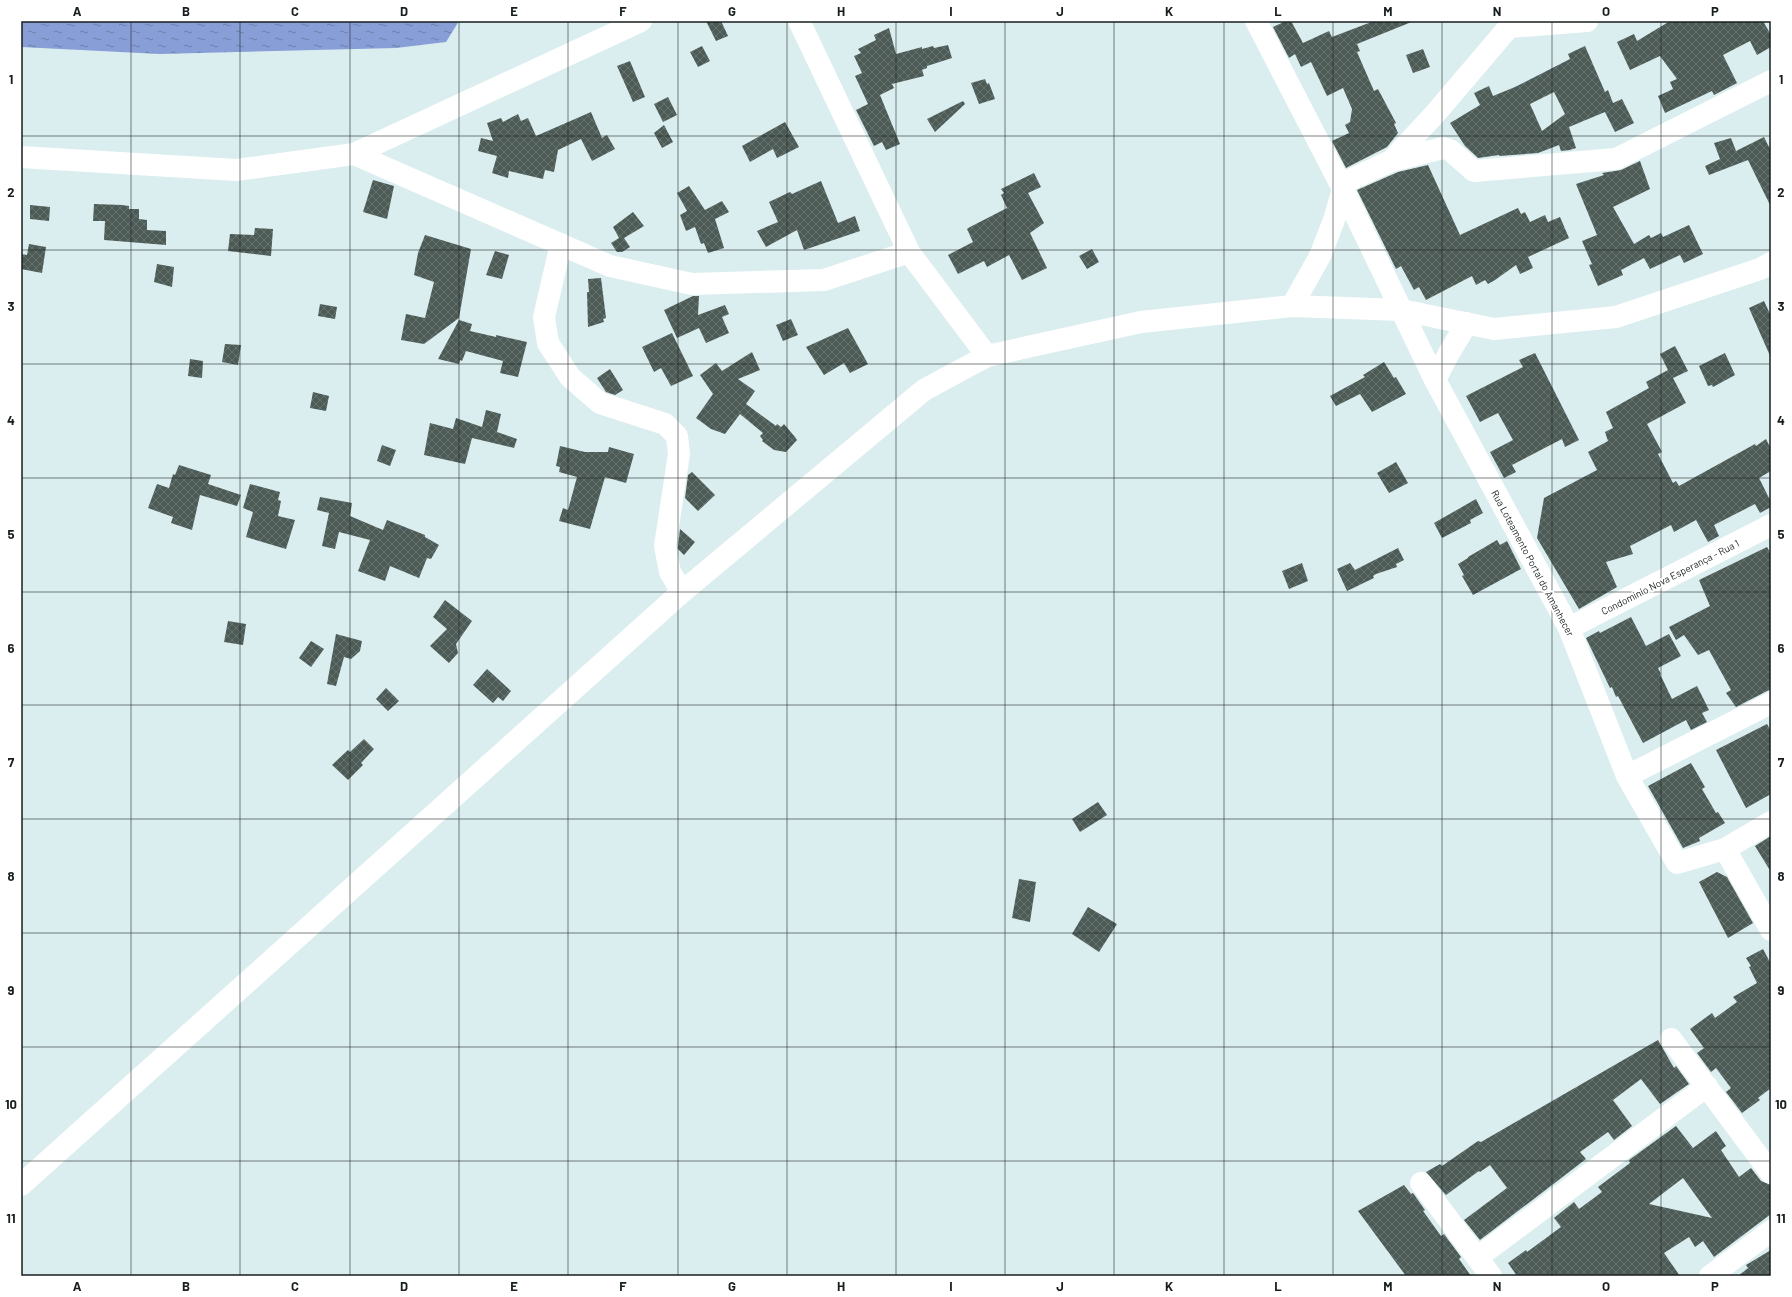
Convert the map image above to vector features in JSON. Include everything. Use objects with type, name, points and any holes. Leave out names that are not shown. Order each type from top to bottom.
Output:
[{"type":"street","points":[[21,157],[236,170],[354,154],[641,21]]},
{"type":"street","points":[[799,21],[909,252],[987,356]]},
{"type":"street","name":"Rua Loteamento Portal do Amanhecer","points":[[1256,21],[1342,187],[1435,380],[1569,628],[1628,776],[1677,863],[1725,849]]},
{"type":"street","points":[[1391,161],[1434,115],[1509,27],[1587,21]]},
{"type":"street","points":[[1292,306],[1320,256],[1334,220],[1342,187],[1391,161],[1443,148],[1450,150],[1474,171],[1616,159],[1771,81]]},
{"type":"street","points":[[354,154],[610,266],[692,284],[824,280],[909,252]]},
{"type":"street","points":[[561,244],[544,318],[548,342],[570,377],[600,403],[665,424],[677,436],[679,454],[666,546],[670,572],[682,592]]},
{"type":"street","points":[[21,1185],[682,592],[924,390],[987,356],[1141,322],[1292,306],[1402,310],[1494,329],[1616,317],[1760,269],[1771,263]]},
{"type":"street","points":[[1435,380],[1449,353],[1467,324]]},
{"type":"street","name":"Condomínio Nova Esperança - Rua 1","points":[[1569,628],[1771,525]]},
{"type":"street","points":[[1628,776],[1771,703]]},
{"type":"street","points":[[1771,822],[1725,849],[1766,907],[1771,930]]},
{"type":"street","points":[[1672,1039],[1771,1173]]},
{"type":"street","points":[[1478,1257],[1707,1086]]},
{"type":"street","points":[[1421,1183],[1492,1276]]},
{"type":"street","points":[[1710,1276],[1771,1231]]},
{"type":"water","points":[[21,21],[459,21],[446,42],[396,48],[160,54],[21,47]]},
{"type":"building","points":[[706,21],[721,21],[728,36],[716,41]]},
{"type":"building","points":[[1286,21],[1291,21],[1303,43],[1329,31],[1332,37],[1374,21],[1414,21],[1357,44],[1360,51],[1357,52],[1374,91],[1378,89],[1396,123],[1394,124],[1398,133],[1387,147],[1346,168],[1332,141],[1349,133],[1345,125],[1350,122],[1352,109],[1343,88],[1327,96],[1311,62],[1301,67],[1295,54],[1289,58],[1273,27]]},
{"type":"building","points":[[1670,21],[1763,21],[1771,35],[1771,47],[1757,55],[1750,41],[1723,55],[1737,83],[1714,95],[1712,91],[1665,113],[1658,96],[1673,89],[1670,82],[1677,79],[1660,56],[1630,70],[1617,42],[1634,34],[1637,41]]},
{"type":"building","points":[[889,28],[896,54],[922,47],[922,49],[933,46],[934,48],[948,45],[952,58],[927,66],[927,68],[922,70],[924,76],[892,84],[894,88],[880,95],[900,144],[886,150],[882,142],[874,146],[856,110],[868,104],[855,76],[862,73],[854,56],[861,53],[858,49],[876,40],[874,35]]},
{"type":"building","points":[[702,46],[710,61],[698,67],[690,52]]},
{"type":"building","points":[[1585,46],[1605,92],[1608,90],[1613,103],[1622,99],[1634,123],[1615,132],[1605,112],[1569,127],[1576,148],[1570,150],[1561,151],[1559,145],[1538,153],[1499,155],[1478,158],[1465,146],[1450,123],[1480,105],[1474,93],[1489,86],[1493,96],[1515,87],[1570,59],[1568,54]],"holes":[[[1554,92],[1565,114],[1542,131],[1530,104]]]},
{"type":"building","points":[[1423,49],[1430,67],[1413,73],[1406,55]]},
{"type":"building","points":[[630,61],[645,97],[633,102],[617,66]]},
{"type":"building","points":[[985,79],[987,84],[989,83],[995,99],[979,104],[971,83]]},
{"type":"building","points":[[668,97],[677,115],[663,122],[654,104]]},
{"type":"building","points":[[963,101],[965,104],[935,132],[927,119]]},
{"type":"building","points":[[591,112],[602,138],[607,135],[615,149],[592,161],[581,139],[558,150],[554,172],[545,170],[543,179],[509,171],[508,178],[492,173],[497,156],[478,151],[481,138],[493,141],[487,123],[501,118],[503,122],[518,114],[521,121],[528,118],[536,136]]},
{"type":"building","points":[[785,122],[799,147],[777,158],[773,149],[750,162],[742,146]]},
{"type":"building","points":[[664,125],[673,142],[662,148],[654,133]]},
{"type":"building","points":[[1764,137],[1771,151],[1771,207],[1748,160],[1709,175],[1705,166],[1720,159],[1714,143],[1731,138],[1736,151]]},
{"type":"building","points":[[1640,161],[1650,189],[1613,207],[1634,244],[1649,235],[1651,238],[1661,233],[1663,237],[1689,225],[1703,254],[1684,263],[1680,255],[1650,269],[1644,258],[1621,270],[1623,275],[1598,286],[1589,265],[1592,264],[1582,241],[1597,235],[1576,184],[1604,175],[1602,173],[1621,170]]},
{"type":"building","points":[[1428,165],[1460,235],[1518,208],[1521,214],[1525,212],[1530,222],[1545,215],[1548,222],[1560,217],[1569,238],[1528,257],[1533,268],[1520,274],[1516,265],[1488,284],[1485,280],[1476,285],[1472,276],[1426,300],[1419,287],[1414,290],[1401,266],[1396,269],[1357,190],[1398,172]]},
{"type":"building","points":[[1034,173],[1041,187],[1028,193],[1044,223],[1030,233],[1047,268],[1022,280],[1009,255],[987,267],[984,261],[958,274],[948,255],[973,242],[967,229],[1007,208],[1001,195],[1004,193],[1001,189]]},
{"type":"building","points":[[373,180],[394,186],[387,219],[363,212]]},
{"type":"building","points":[[821,181],[838,223],[855,216],[860,231],[804,250],[797,230],[766,247],[757,231],[778,222],[769,202],[790,192],[792,194]]},
{"type":"building","points":[[689,186],[705,210],[722,201],[729,212],[715,219],[724,248],[708,253],[704,243],[701,244],[695,227],[686,231],[680,215],[687,211],[677,193]]},
{"type":"building","points":[[94,204],[122,205],[129,206],[129,209],[139,209],[139,219],[147,220],[147,230],[166,231],[166,245],[104,240],[105,221],[93,221]]},
{"type":"building","points":[[30,205],[50,207],[49,221],[30,219]]},
{"type":"building","points":[[633,212],[644,226],[624,238],[630,247],[622,252],[617,252],[611,243],[619,238],[613,227]]},
{"type":"building","points":[[255,228],[273,229],[271,256],[228,251],[230,234],[254,235]]},
{"type":"building","points":[[425,235],[471,249],[459,318],[424,344],[401,340],[406,314],[425,318],[434,282],[414,275],[418,253]]},
{"type":"building","points":[[29,244],[46,247],[42,273],[21,269],[21,254],[27,255]]},
{"type":"building","points":[[1092,249],[1099,262],[1087,269],[1079,256]]},
{"type":"building","points":[[495,251],[509,255],[502,279],[486,275]]},
{"type":"building","points":[[157,264],[174,267],[172,287],[154,282]]},
{"type":"building","points":[[601,278],[606,318],[603,319],[604,322],[588,327],[588,279]]},
{"type":"building","points":[[693,296],[699,296],[698,315],[725,305],[729,314],[722,317],[729,333],[706,343],[699,328],[677,338],[664,310]]},
{"type":"building","points":[[1764,301],[1771,316],[1771,358],[1749,308]]},
{"type":"building","points":[[320,304],[337,307],[335,319],[318,316]]},
{"type":"building","points":[[791,319],[798,335],[783,341],[776,325]]},
{"type":"building","points":[[459,320],[472,324],[470,331],[527,342],[518,377],[500,373],[503,361],[466,351],[462,361],[460,360],[459,364],[438,359]]},
{"type":"building","points":[[848,328],[868,364],[850,373],[844,363],[824,375],[806,347]]},
{"type":"building","points":[[672,333],[693,376],[671,386],[661,368],[654,372],[642,347]]},
{"type":"building","points":[[225,344],[241,345],[238,365],[222,362]]},
{"type":"building","points":[[1675,346],[1688,371],[1673,378],[1686,403],[1647,424],[1662,452],[1658,454],[1673,483],[1676,481],[1679,486],[1755,444],[1756,446],[1766,439],[1771,449],[1771,471],[1759,478],[1771,502],[1771,507],[1760,513],[1755,504],[1714,525],[1719,536],[1708,542],[1696,520],[1674,532],[1671,525],[1630,546],[1633,554],[1606,562],[1617,587],[1579,609],[1537,538],[1544,498],[1597,470],[1588,452],[1608,441],[1605,432],[1613,428],[1606,412],[1649,388],[1646,382],[1668,370],[1660,354]]},
{"type":"building","points":[[752,352],[760,370],[738,379],[755,391],[746,404],[776,426],[777,424],[781,427],[784,424],[795,437],[797,440],[786,452],[774,450],[762,441],[763,440],[760,436],[763,433],[740,414],[725,434],[711,429],[696,418],[713,394],[700,375],[716,363],[722,371]]},
{"type":"building","points":[[1535,353],[1579,440],[1565,447],[1562,439],[1512,465],[1516,472],[1504,478],[1490,452],[1513,440],[1498,413],[1480,422],[1466,396],[1523,367],[1519,360]]},
{"type":"building","points":[[1725,353],[1735,375],[1713,387],[1712,385],[1708,386],[1699,366]]},
{"type":"building","points":[[190,359],[203,361],[202,378],[188,376]]},
{"type":"building","points":[[1384,362],[1394,378],[1396,377],[1406,394],[1372,412],[1360,394],[1336,406],[1330,396],[1365,377],[1363,375]]},
{"type":"building","points":[[610,369],[623,390],[615,395],[606,392],[597,378]]},
{"type":"building","points":[[313,392],[329,396],[326,411],[310,408]]},
{"type":"building","points":[[486,410],[501,414],[497,432],[517,439],[514,448],[472,438],[465,464],[424,455],[430,423],[453,429],[456,418],[482,427]]},
{"type":"building","points":[[382,445],[396,450],[390,466],[377,461]]},
{"type":"building","points":[[560,446],[585,452],[608,452],[609,447],[634,454],[626,483],[605,477],[590,529],[559,521],[563,508],[568,510],[577,477],[559,472],[560,467],[556,466]]},
{"type":"building","points":[[1396,462],[1408,483],[1389,493],[1377,473]]},
{"type":"building","points":[[179,465],[211,475],[208,484],[241,495],[237,506],[200,495],[192,530],[171,523],[173,517],[148,508],[157,484],[169,488],[173,474],[175,475]]},
{"type":"building","points":[[692,472],[715,495],[698,511],[685,498],[688,475]]},
{"type":"building","points":[[250,484],[280,492],[278,500],[281,501],[278,516],[295,520],[286,549],[246,537],[253,512],[243,508]]},
{"type":"building","points":[[320,497],[352,503],[350,516],[383,530],[387,520],[425,535],[425,537],[439,545],[431,559],[427,558],[419,578],[390,566],[385,581],[358,571],[370,540],[339,532],[335,549],[322,546],[329,513],[317,510]]},
{"type":"building","points":[[1476,499],[1483,513],[1470,520],[1471,523],[1442,538],[1434,523]]},
{"type":"building","points":[[680,529],[695,542],[684,555],[678,549]]},
{"type":"building","points":[[1497,540],[1500,545],[1507,541],[1521,569],[1473,595],[1462,576],[1464,575],[1458,564]]},
{"type":"building","points":[[1767,547],[1771,554],[1771,689],[1736,707],[1726,693],[1731,690],[1709,650],[1698,655],[1684,635],[1676,640],[1669,627],[1710,606],[1699,580]]},
{"type":"building","points":[[1398,548],[1404,560],[1396,564],[1397,567],[1376,574],[1373,576],[1374,578],[1347,591],[1337,569],[1350,563],[1355,570]]},
{"type":"building","points":[[1302,563],[1308,581],[1289,589],[1282,571]]},
{"type":"building","points":[[445,600],[472,621],[456,644],[458,653],[449,663],[430,646],[447,629],[433,617]]},
{"type":"building","points":[[1631,617],[1646,646],[1669,634],[1681,656],[1658,668],[1660,674],[1672,699],[1697,686],[1709,710],[1702,713],[1707,722],[1691,730],[1686,720],[1643,743],[1618,696],[1616,697],[1612,687],[1610,688],[1586,638],[1599,631],[1600,633]]},
{"type":"building","points":[[228,621],[246,624],[243,645],[224,642]]},
{"type":"building","points":[[336,634],[362,641],[360,651],[351,659],[344,657],[336,686],[327,684]]},
{"type":"building","points":[[311,641],[324,649],[311,667],[299,658]]},
{"type":"building","points":[[487,669],[511,691],[503,701],[498,697],[493,703],[473,685]]},
{"type":"building","points":[[386,688],[399,701],[388,711],[376,699]]},
{"type":"building","points":[[1767,724],[1771,731],[1771,794],[1746,808],[1716,750]]},
{"type":"building","points":[[364,739],[374,749],[361,763],[363,765],[348,780],[332,765],[348,750],[350,752]]},
{"type":"building","points":[[1691,763],[1705,787],[1702,789],[1716,813],[1718,812],[1725,823],[1699,838],[1700,841],[1683,848],[1648,786]]},
{"type":"building","points":[[1098,802],[1107,815],[1080,832],[1072,819]]},
{"type":"building","points":[[1771,836],[1771,872],[1755,846]]},
{"type":"building","points":[[1717,872],[1727,877],[1753,923],[1728,938],[1699,882]]},
{"type":"building","points":[[1019,879],[1036,882],[1030,922],[1012,918]]},
{"type":"building","points":[[1088,907],[1117,924],[1099,952],[1072,934]]},
{"type":"building","points":[[1763,949],[1771,964],[1771,1088],[1758,1098],[1760,1100],[1742,1113],[1726,1092],[1731,1088],[1716,1068],[1711,1072],[1697,1053],[1704,1048],[1690,1029],[1712,1013],[1715,1018],[1737,1002],[1733,997],[1757,983],[1749,967],[1751,966],[1746,958]]},
{"type":"building","points":[[1658,1040],[1674,1068],[1676,1066],[1689,1084],[1660,1104],[1641,1079],[1613,1100],[1632,1126],[1614,1140],[1608,1132],[1580,1152],[1586,1159],[1480,1240],[1464,1220],[1507,1188],[1490,1165],[1480,1172],[1479,1171],[1446,1195],[1426,1172],[1440,1164],[1442,1166],[1478,1141],[1481,1142]]},
{"type":"building","points":[[1676,1126],[1693,1148],[1716,1131],[1726,1146],[1721,1150],[1739,1177],[1751,1168],[1761,1181],[1771,1185],[1771,1214],[1714,1257],[1703,1241],[1695,1247],[1689,1237],[1664,1253],[1680,1276],[1517,1276],[1508,1263],[1526,1250],[1527,1252],[1561,1227],[1554,1218],[1574,1202],[1579,1209],[1602,1192],[1598,1187],[1630,1163],[1629,1160]],"holes":[[[1683,1178],[1712,1218],[1649,1204]]]},
{"type":"building","points":[[1404,1185],[1411,1194],[1413,1193],[1425,1210],[1423,1211],[1441,1236],[1444,1234],[1461,1257],[1459,1259],[1471,1276],[1406,1276],[1358,1211]]},
{"type":"building","points":[[1771,1250],[1771,1276],[1738,1276],[1748,1268],[1746,1265]]}]
